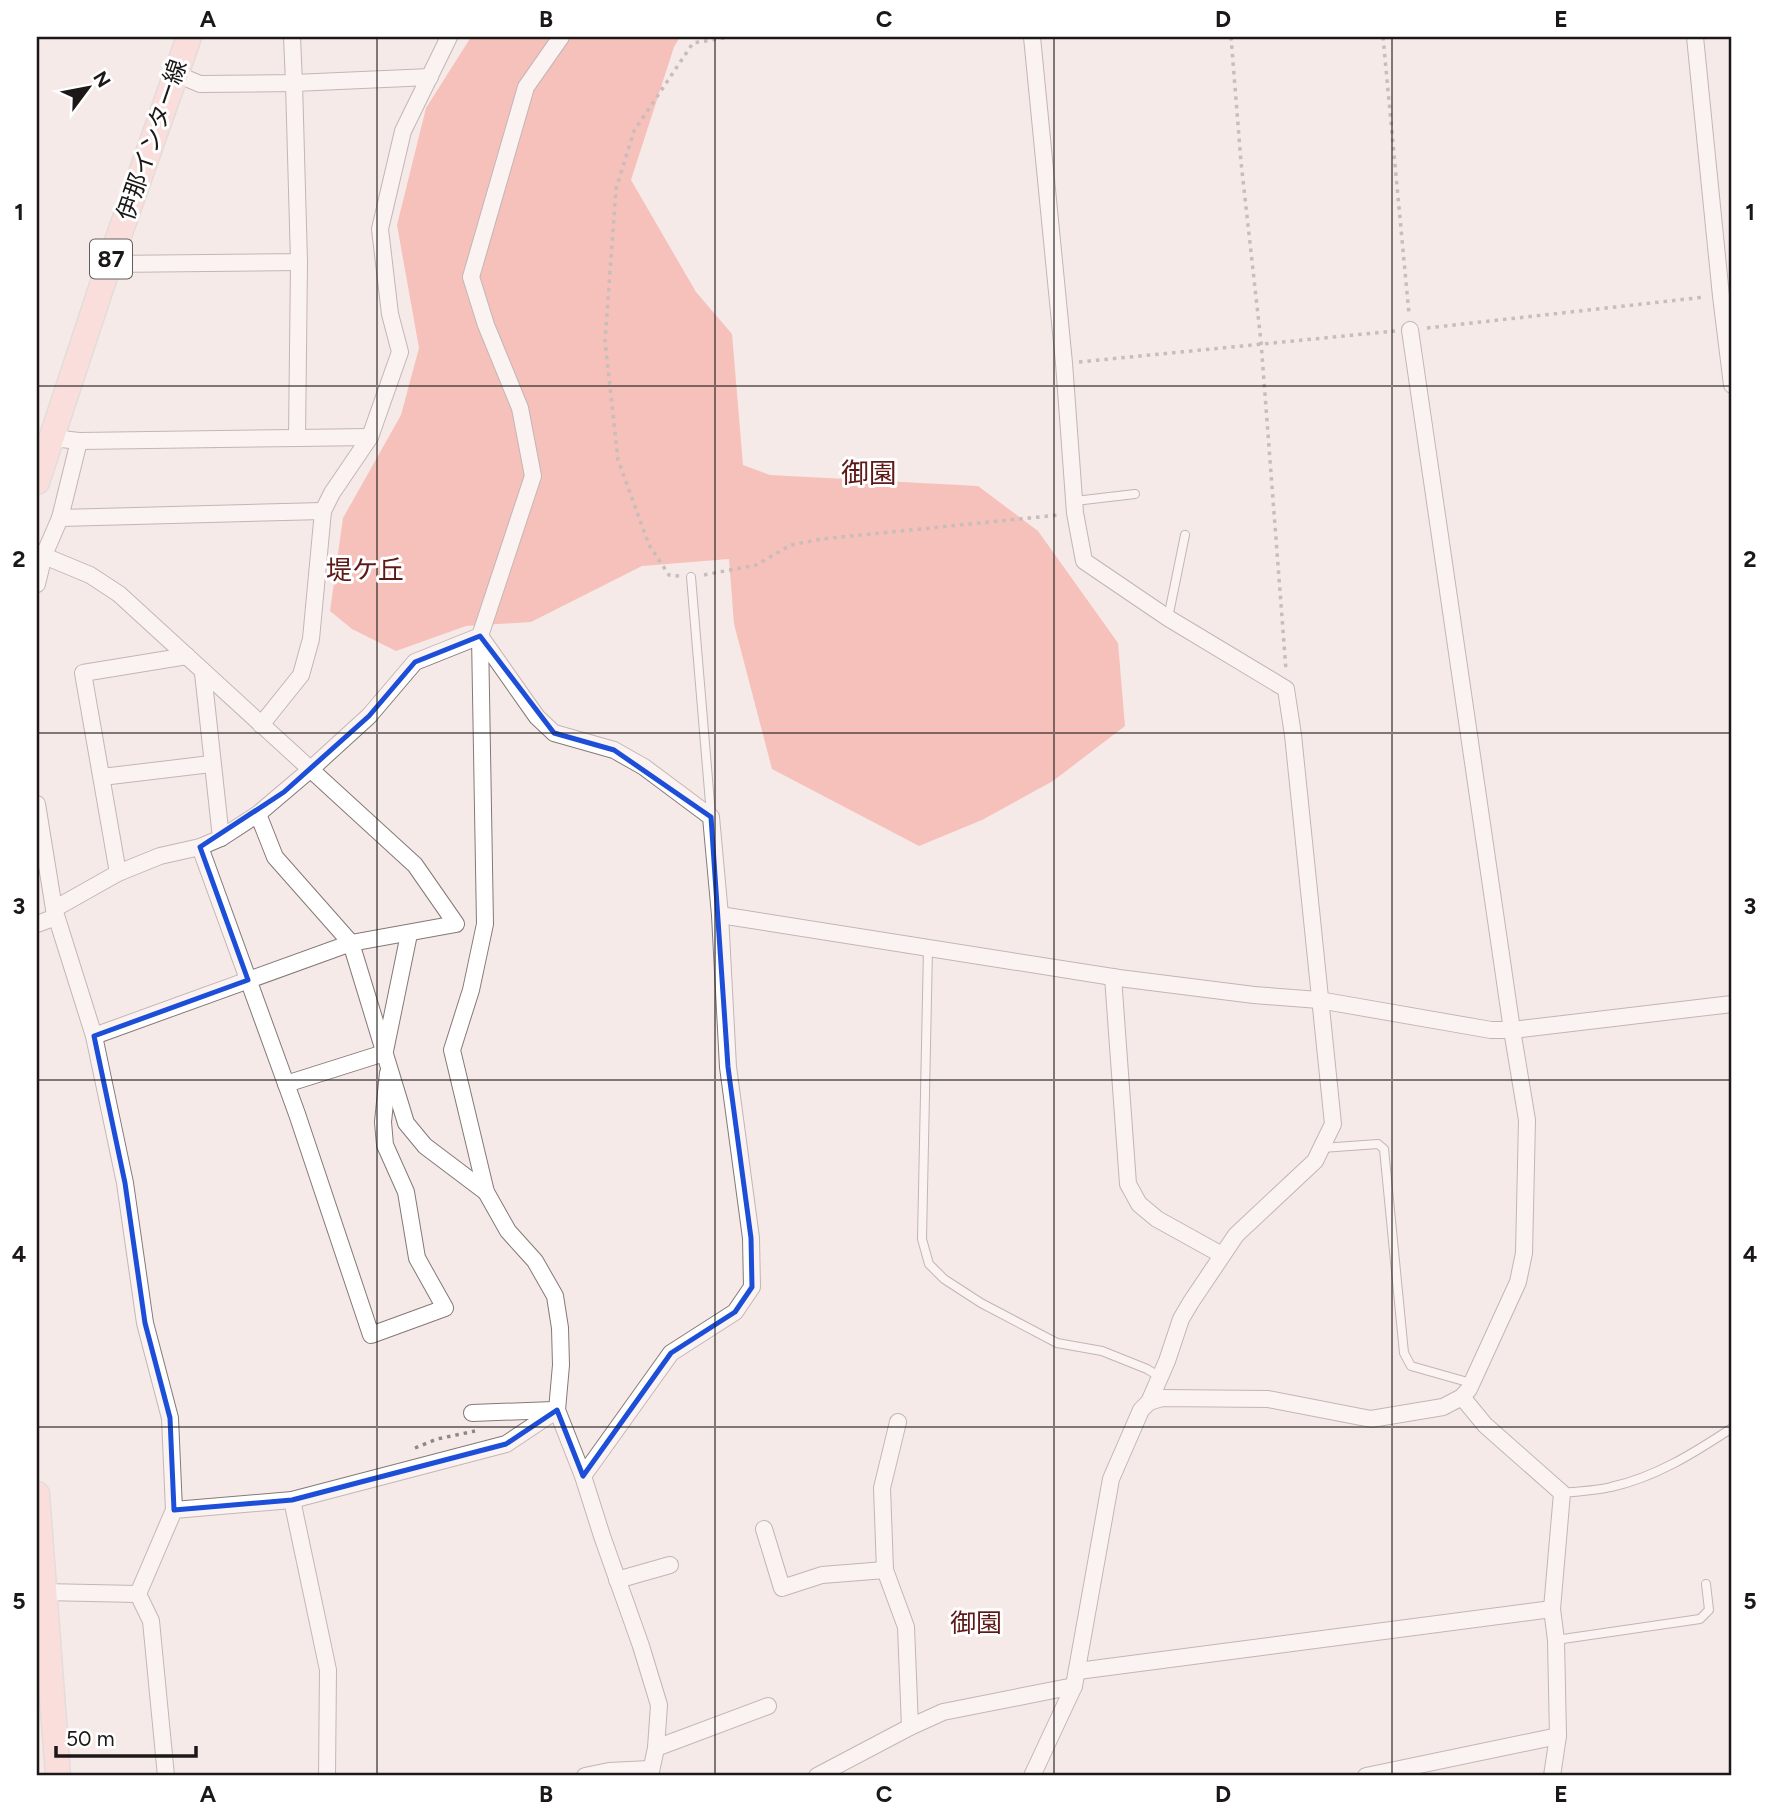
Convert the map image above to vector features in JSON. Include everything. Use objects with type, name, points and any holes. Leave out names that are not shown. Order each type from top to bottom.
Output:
[{"type":"main road","name":"伊那インター線","points":[[37,482],[187,37]]},
{"type":"main road","points":[[37,1494],[39,1553],[58,1776]]},
{"type":"street","points":[[292,37],[299,261],[297,438]]},
{"type":"street","points":[[261,725],[300,675],[311,639],[323,511],[332,493],[370,438],[400,352],[390,314],[380,229],[403,131],[449,37]]},
{"type":"street","points":[[561,37],[526,87],[471,277],[486,326],[520,408],[533,476],[480,636],[485,924],[471,990],[452,1050],[486,1192],[508,1231],[535,1261],[555,1296],[560,1340],[556,1410],[583,1476],[642,1646],[659,1705],[656,1748],[650,1773],[608,1771],[585,1776]]},
{"type":"street","points":[[1032,37],[1064,363],[1075,507],[1084,561],[1168,618],[1286,689],[1333,1124],[1315,1161],[1236,1235],[1181,1319],[1160,1377],[1149,1402],[1141,1410],[1111,1479],[1076,1679],[1032,1776]]},
{"type":"street","points":[[1695,37],[1732,384]]},
{"type":"street","points":[[174,73],[200,84],[430,77]]},
{"type":"street","points":[[109,264],[299,261]]},
{"type":"street","points":[[1149,1402],[1162,1398],[1268,1399],[1371,1419],[1443,1407],[1462,1398],[1471,1383],[1518,1282],[1524,1253],[1527,1120],[1410,330]]},
{"type":"street","points":[[53,438],[79,441],[370,438]]},
{"type":"street","points":[[37,584],[40,554],[60,518],[79,441]]},
{"type":"street","points":[[60,518],[323,511]]},
{"type":"street","points":[[40,554],[90,575],[119,594],[415,865],[456,924]]},
{"type":"street","points":[[37,924],[118,873],[160,856],[200,847],[221,838],[258,814],[369,716],[415,662],[480,636]]},
{"type":"street","points":[[480,636],[537,717],[554,733],[614,750],[644,767],[711,817],[720,915],[728,1067],[751,1238],[752,1287],[735,1312],[671,1353],[583,1476]]},
{"type":"street","points":[[118,873],[83,673],[187,656]]},
{"type":"street","points":[[203,673],[221,838]]},
{"type":"street","points":[[102,777],[211,764]]},
{"type":"street","points":[[37,804],[55,913],[94,1036],[125,1182],[145,1324],[170,1418],[174,1510],[138,1594],[151,1621],[166,1776]]},
{"type":"street","points":[[258,814],[275,857],[351,943],[406,1123],[425,1146],[486,1192]]},
{"type":"street","points":[[200,847],[286,1084],[371,1335],[445,1308],[417,1258],[406,1192],[385,1145],[383,1122],[386,1060],[409,934]]},
{"type":"street","points":[[720,915],[1114,977],[1254,995],[1319,1000],[1467,1026],[1512,1030],[1732,1004]]},
{"type":"street","points":[[94,1036],[351,943],[456,924],[485,924]]},
{"type":"street","points":[[1114,977],[1128,1184],[1139,1204],[1157,1219],[1222,1255]]},
{"type":"street","points":[[286,1084],[386,1060]]},
{"type":"street","points":[[1462,1398],[1485,1425],[1563,1493],[1552,1609],[1556,1640],[1558,1736],[1552,1776]]},
{"type":"street","points":[[174,1510],[292,1500],[506,1444],[556,1410]]},
{"type":"street","points":[[472,1413],[556,1410]]},
{"type":"street","points":[[898,1422],[881,1488],[885,1570],[906,1627],[910,1727]]},
{"type":"street","points":[[292,1500],[328,1670],[327,1776]]},
{"type":"street","points":[[764,1529],[782,1588],[822,1574],[885,1570]]},
{"type":"street","points":[[617,1580],[670,1565]]},
{"type":"street","points":[[43,1592],[138,1594]]},
{"type":"street","points":[[817,1776],[943,1712],[1076,1679],[1552,1609]]},
{"type":"street","points":[[656,1748],[768,1706]]},
{"type":"street","points":[[1366,1776],[1558,1736]]},
{"type":"lane","points":[[1075,507],[1135,494]]},
{"type":"lane","points":[[1168,618],[1185,535]]},
{"type":"lane","points":[[691,577],[711,817]]},
{"type":"lane","points":[[928,949],[922,1239],[929,1264],[944,1279],[981,1303],[1057,1343],[1102,1351],[1160,1377]]},
{"type":"lane","points":[[1322,1148],[1378,1144],[1384,1149],[1404,1353],[1411,1366],[1471,1383]]},
{"type":"lane","points":[[1563,1493],[1610,1488],[1652,1474],[1690,1456],[1732,1428]]},
{"type":"lane","points":[[1556,1640],[1700,1619],[1709,1610],[1706,1584]]},
{"type":"path","points":[[730,37],[693,43],[634,131],[616,189],[605,341],[618,460],[649,545],[669,575],[691,577],[728,572],[756,565],[791,545],[821,539],[1075,507]]},
{"type":"path","points":[[1231,37],[1241,162],[1261,342],[1286,657],[1286,689]]},
{"type":"path","points":[[1383,37],[1410,330]]},
{"type":"path","points":[[1064,363],[1261,342],[1410,330],[1721,296]]},
{"type":"highlighted area","points":[[480,636],[554,733],[614,750],[711,817],[728,1067],[751,1238],[752,1287],[735,1312],[671,1353],[583,1476],[557,1410],[506,1444],[292,1500],[174,1510],[170,1418],[145,1323],[125,1183],[94,1036],[248,980],[200,847],[284,792],[369,716],[415,662]]},
{"type":"shaded area","points":[[471,37],[680,37],[674,47],[631,180],[696,292],[732,334],[743,465],[770,475],[978,486],[1038,531],[1118,643],[1125,726],[1053,781],[982,820],[919,846],[772,769],[734,624],[729,559],[642,566],[531,622],[466,626],[396,651],[352,629],[330,611],[343,518],[401,415],[419,348],[397,225],[426,108]]},
{"type":"district","name":"御園","points":[[869,473]]},
{"type":"district","name":"堤ケ丘","points":[[365,570]]},
{"type":"district","name":"御園","points":[[976,1623]]}]
